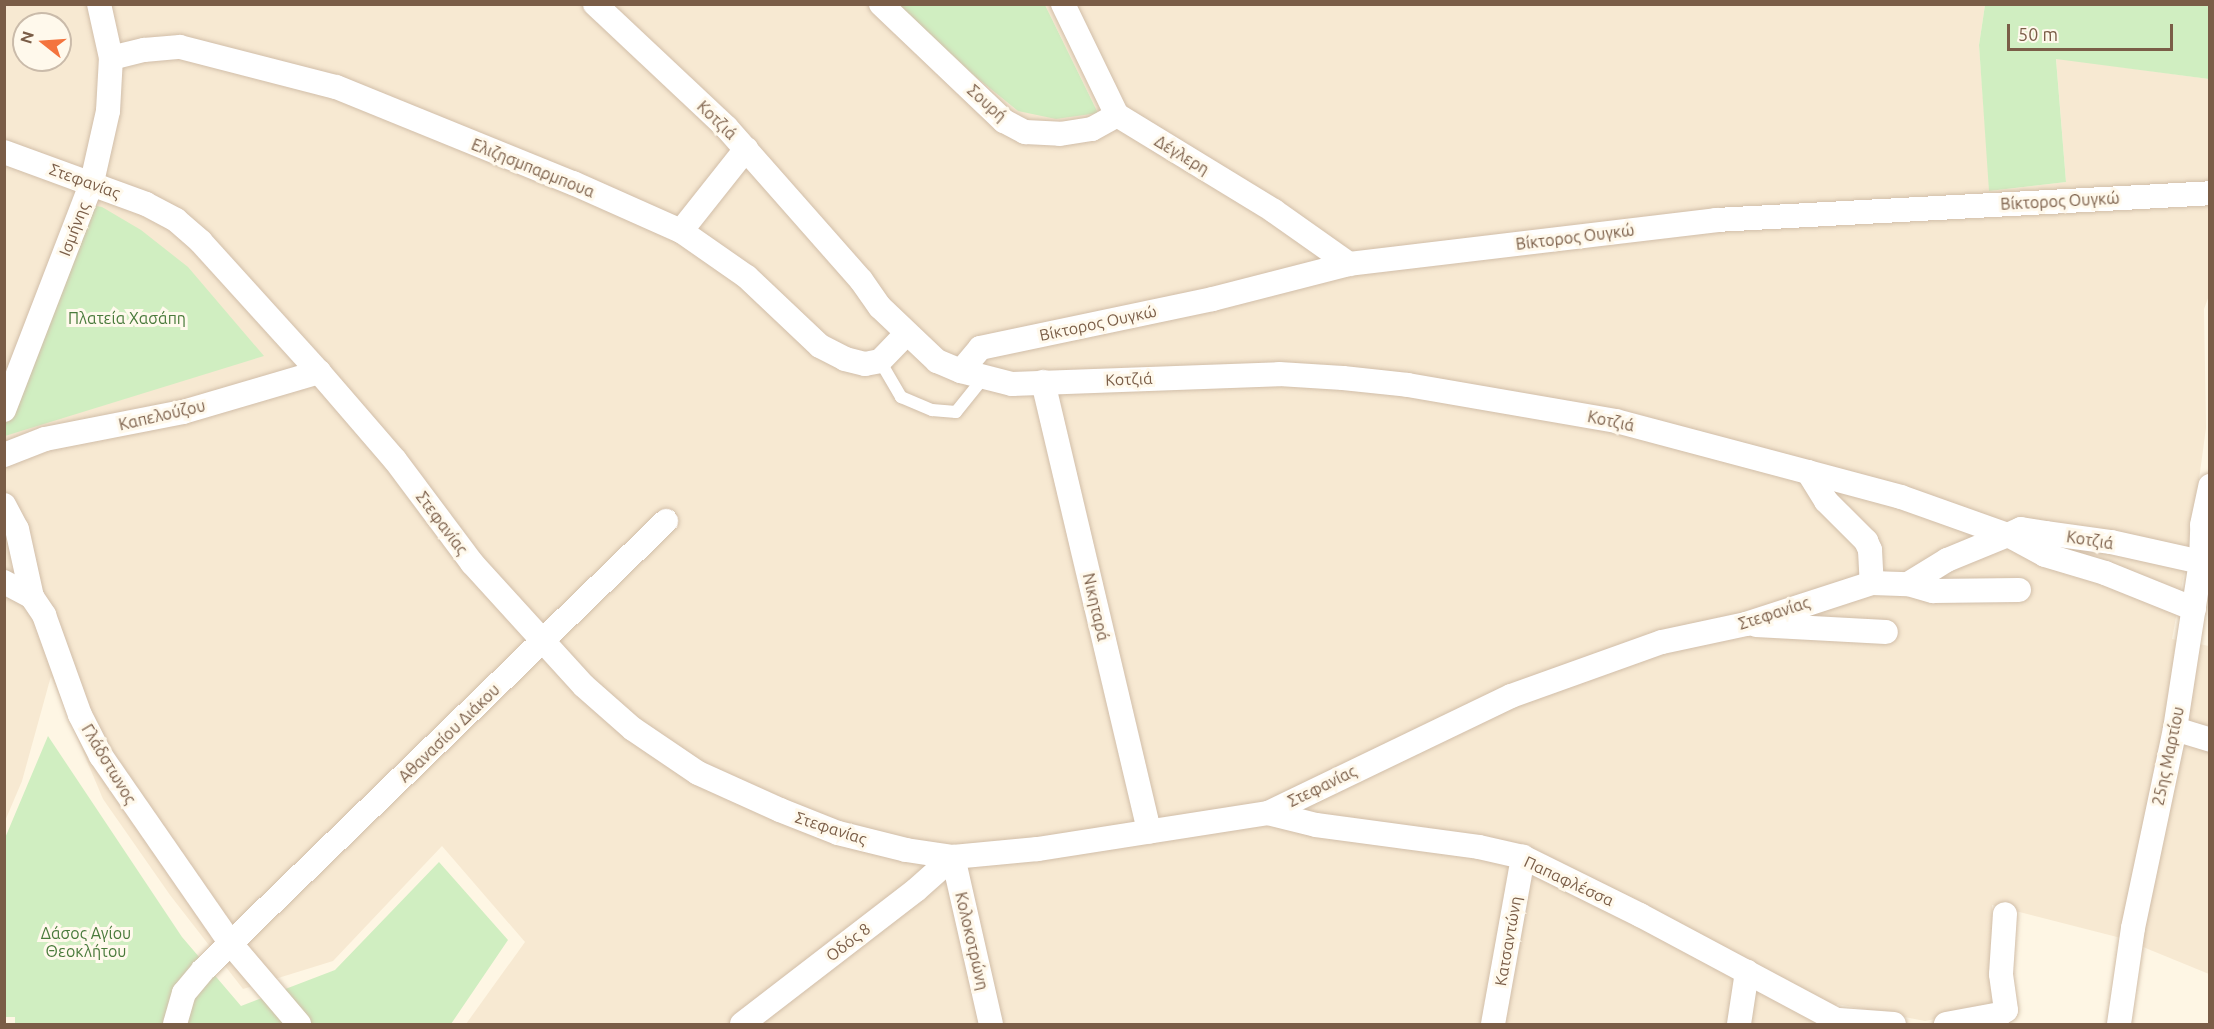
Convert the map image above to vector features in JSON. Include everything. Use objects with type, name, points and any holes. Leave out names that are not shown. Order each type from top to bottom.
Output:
[{"type":"street","name":"Ισμήνης","points":[[4,411],[92,182],[108,111],[111,58],[99,4]]},
{"type":"street","name":"Κοτζιά","points":[[596,4],[746,149],[906,334],[937,361],[961,371],[1012,384],[1279,374],[1408,385],[1616,421],[1901,497],[2008,535],[2021,530],[2111,542],[2201,562]]},
{"type":"street","name":"Σουρή","points":[[881,4],[1004,121],[1025,132],[1060,134],[1092,129],[1118,115]]},
{"type":"street","points":[[1063,4],[1118,115]]},
{"type":"street","name":"Ελιζησμπαρμπουα","points":[[111,58],[144,50],[180,47],[336,87],[573,183],[681,231],[747,277],[826,349],[845,359],[865,364],[880,361]]},
{"type":"street","name":"Δέγλερη","points":[[1118,115],[1274,211],[1349,264]]},
{"type":"street","points":[[681,231],[746,149]]},
{"type":"street","name":"Στεφανίας","points":[[4,152],[92,182],[146,204],[176,220],[201,242],[395,460],[472,563],[584,686],[633,729],[698,773],[838,833],[906,850],[953,857],[1038,849],[1268,813],[1511,696],[1662,642],[1746,624],[1872,583],[1908,584],[1933,591],[2019,590]]},
{"type":"street","name":"Βίκτορος Ουγκώ","points":[[961,371],[980,348],[1202,302],[1349,264],[1716,220],[2210,193]]},
{"type":"street","points":[[880,361],[906,334]]},
{"type":"street","name":"Καπελούζου","points":[[4,454],[45,439],[183,411],[319,372]]},
{"type":"street","name":"Νικηταρά","points":[[1043,382],[1149,832]]},
{"type":"street","points":[[1808,472],[1826,501],[1866,542],[1870,550],[1872,583]]},
{"type":"street","name":"25ης Μαρτίου","points":[[2119,1024],[2133,928],[2175,729],[2201,562],[2202,525],[2210,486]]},
{"type":"street","points":[[4,505],[17,529],[32,597]]},
{"type":"street","name":"Αθανασίου Διάκου","points":[[175,1024],[184,993],[203,970],[666,521]]},
{"type":"street","points":[[1908,584],[1947,560],[2008,535],[2045,555],[2105,573],[2194,609]]},
{"type":"street","points":[[4,582],[32,597]]},
{"type":"street","name":"Γλάδστωνος","points":[[32,597],[44,615],[80,715],[101,756],[231,944],[299,1024]]},
{"type":"street","points":[[1746,624],[1886,632]]},
{"type":"street","points":[[2175,729],[2210,740]]},
{"type":"street","name":"Παπαφλέσσα","points":[[1268,813],[1316,825],[1460,844],[1523,858],[1573,881],[1842,1022]]},
{"type":"street","name":"Οδός 8","points":[[742,1024],[916,890],[953,857]]},
{"type":"street","name":"Κολοκοτρώνη","points":[[953,857],[991,1024]]},
{"type":"street","name":"Κατσαντώνη","points":[[1493,1024],[1523,858]]},
{"type":"street","points":[[1946,1024],[2000,1014],[2007,1008],[2001,974],[2005,914]]},
{"type":"street","points":[[1739,1024],[1747,972]]},
{"type":"street","points":[[1842,1022],[1894,1024]]},
{"type":"lane","points":[[880,361],[901,397],[932,410],[956,412],[984,377]]},
{"type":"shaded area","points":[[4,5],[899,5],[976,77],[1018,111],[1098,113],[1045,5],[1985,5],[1979,45],[1990,191],[2066,182],[2056,58],[2209,79],[2210,293],[2204,309],[2206,428],[2193,524],[2172,639],[2209,646],[2209,974],[2121,938],[1992,905],[1997,1007],[1925,1021],[1837,1004],[1826,1024],[466,1024],[525,942],[442,846],[333,961],[243,989],[170,895],[103,799],[51,676],[22,781],[5,821]]},
{"type":"green space","points":[[899,5],[1045,5],[1098,113],[1056,119],[1018,111],[976,77]]},
{"type":"green space","points":[[1985,5],[2209,5],[2209,79],[2056,59],[2066,182],[1989,191],[1979,45]]},
{"type":"green space","name":"Πλατεία Χασάπη","points":[[90,205],[102,207],[141,230],[188,267],[264,356],[5,436],[5,422]]},
{"type":"green space","name":"Δάσος Αγίου Θεοκλήτου","points":[[48,736],[182,937],[241,1006],[335,970],[439,862],[508,940],[451,1024],[15,1024],[15,1017],[5,1017],[5,838]]}]
